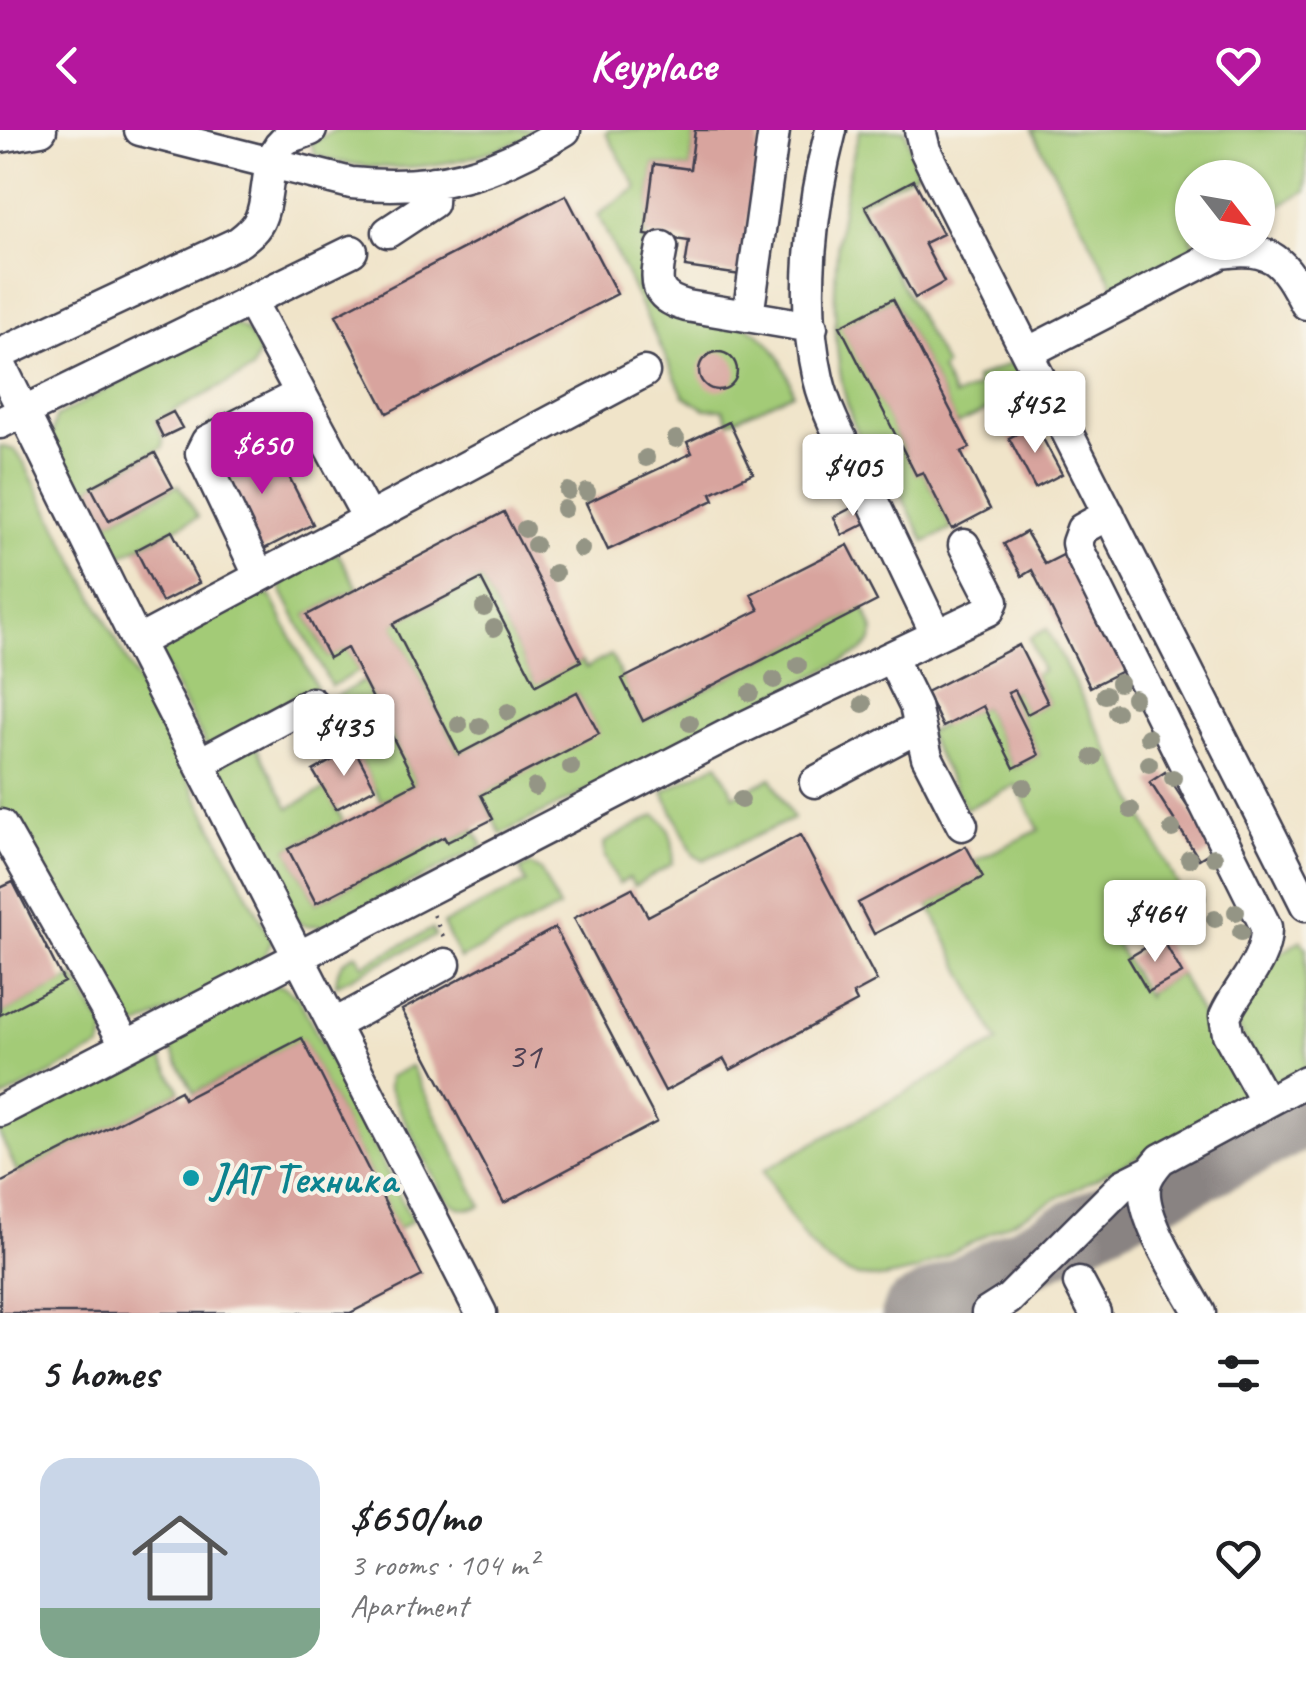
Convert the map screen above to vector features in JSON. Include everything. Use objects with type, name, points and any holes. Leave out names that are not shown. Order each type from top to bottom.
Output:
[{"type":"street","points":[[0,137],[41,130]]},
{"type":"street","points":[[140,130],[350,183],[383,186],[433,182],[489,171],[565,130]]},
{"type":"street","points":[[0,354],[239,242],[261,218],[272,162],[288,138],[311,130]]},
{"type":"street","points":[[748,316],[774,130]]},
{"type":"street","points":[[832,130],[818,184],[812,234],[812,327],[822,390],[936,634]]},
{"type":"street","points":[[920,130],[938,179],[1306,906]]},
{"type":"street","points":[[388,232],[432,203],[433,182]]},
{"type":"street","points":[[662,247],[656,279],[668,299],[688,306],[812,327]]},
{"type":"street","points":[[1028,353],[1221,253],[1250,248],[1274,257],[1295,282],[1306,304]]},
{"type":"street","points":[[11,417],[352,251]]},
{"type":"street","points":[[250,300],[368,518]]},
{"type":"street","points":[[0,364],[11,417],[137,642],[481,1313]]},
{"type":"street","points":[[137,642],[644,372]]},
{"type":"street","points":[[259,575],[200,454],[207,441],[300,394]]},
{"type":"street","points":[[1109,514],[1082,529],[1077,543],[1079,551],[1266,927],[1257,963],[1224,1016],[1228,1034],[1266,1102]]},
{"type":"street","points":[[0,1110],[725,736],[992,606],[964,545]]},
{"type":"street","points":[[891,657],[915,706],[927,757],[962,825]]},
{"type":"street","points":[[200,763],[312,703]]},
{"type":"street","points":[[815,782],[919,727]]},
{"type":"street","points":[[0,825],[126,1046]]},
{"type":"street","points":[[335,1024],[446,954]]},
{"type":"street","points":[[987,1313],[1009,1299],[1123,1185],[1150,1171],[1161,1159],[1306,1081]]},
{"type":"street","points":[[1150,1171],[1144,1186],[1147,1208],[1200,1313]]},
{"type":"street","points":[[1080,1283],[1095,1313]]},
{"type":"path","points":[[422,893],[446,954]]},
{"type":"green space","points":[[335,130],[543,130],[460,160],[373,167],[315,155],[311,143]]},
{"type":"green space","points":[[695,130],[690,169],[654,164],[640,283],[647,300],[658,310],[688,318],[736,322],[750,328],[778,356],[793,393],[729,422],[723,409],[705,409],[684,396],[598,215],[637,188],[606,133]]},
{"type":"green space","points":[[860,130],[905,130],[917,172],[858,203],[945,366],[941,370],[954,397],[978,387],[975,379],[1018,360],[1025,374],[1024,393],[957,424],[893,299],[841,326],[916,474],[923,472],[952,529],[925,542],[877,448],[866,452],[851,417],[841,378],[836,336],[837,250]]},
{"type":"green space","points":[[1032,130],[1306,130],[1306,191],[1275,208],[1275,160],[1175,160],[1175,260],[1116,290]]},
{"type":"green space","points":[[227,324],[244,329],[254,341],[259,352],[252,370],[155,421],[163,447],[91,487],[109,521],[179,485],[198,517],[112,560],[51,439],[56,417]]},
{"type":"green space","points":[[0,446],[15,450],[23,461],[272,941],[261,963],[138,1027],[121,1017],[17,818],[8,814],[0,818]]},
{"type":"green space","points":[[337,552],[358,588],[307,615],[328,657],[347,648],[359,671],[331,686],[281,589],[285,578]]},
{"type":"green space","points":[[481,579],[536,684],[581,661],[586,668],[611,655],[643,721],[864,608],[874,632],[861,652],[501,834],[481,795],[598,733],[577,693],[459,754],[393,624]]},
{"type":"green space","points":[[262,593],[271,596],[316,687],[207,747],[160,657],[161,649],[171,637]]},
{"type":"green space","points":[[1047,629],[1183,895],[1116,944],[1147,997],[1148,992],[1180,974],[1246,1101],[916,1271],[882,1278],[856,1276],[838,1268],[808,1241],[763,1171],[998,1042],[929,905],[982,877],[974,861],[1039,830],[1016,785],[966,809],[926,733],[983,706],[1014,768],[1039,755],[1008,693],[1015,690],[1027,713],[1048,703],[1034,675],[1042,671],[1030,638]]},
{"type":"green space","points":[[364,681],[416,783],[381,801],[330,700]]},
{"type":"green space","points":[[255,744],[289,808],[325,789],[343,821],[288,849],[316,903],[444,837],[448,842],[474,829],[483,846],[329,925],[306,926],[296,921],[215,767]]},
{"type":"green space","points":[[718,763],[734,796],[771,778],[793,819],[703,860],[694,855],[663,792]]},
{"type":"green space","points":[[655,815],[671,836],[672,864],[634,886],[629,878],[619,884],[605,857],[604,843]]},
{"type":"green space","points":[[530,865],[541,871],[559,908],[460,959],[443,924],[526,883],[520,869]]},
{"type":"green space","points":[[432,929],[435,936],[336,985],[341,965],[352,956],[357,954],[363,965]]},
{"type":"green space","points":[[1301,940],[1306,948],[1306,1071],[1273,1083],[1266,1079],[1233,1018],[1267,963]]},
{"type":"green space","points":[[74,977],[106,1030],[101,1047],[0,1100],[0,1015]]},
{"type":"green space","points":[[273,985],[283,986],[298,997],[412,1221],[398,1229],[302,1039],[194,1093],[166,1040]]},
{"type":"green space","points":[[155,1047],[180,1091],[18,1174],[0,1127]]},
{"type":"green space","points":[[411,1066],[481,1206],[460,1208],[443,1195],[388,1087],[389,1077]]},
{"type":"building","points":[[695,130],[761,130],[741,275],[685,267],[689,241],[645,235],[654,164],[690,169]]},
{"type":"building","points":[[914,180],[943,234],[924,243],[944,282],[915,298],[865,206]]},
{"type":"building","points":[[566,195],[617,294],[387,413],[336,315]]},
{"type":"building","points":[[893,299],[970,448],[961,452],[990,509],[952,529],[923,472],[916,475],[840,326]]},
{"type":"building","points":[[718,352],[731,358],[737,371],[731,384],[718,390],[705,384],[699,371],[705,358]]},
{"type":"building","points":[[173,412],[182,428],[163,437],[155,421]]},
{"type":"building","points":[[729,422],[753,473],[711,493],[714,500],[608,550],[586,503],[692,453],[687,442]]},
{"type":"building","points":[[1035,424],[1062,474],[1035,488],[1009,438]]},
{"type":"building","points":[[271,441],[313,524],[254,554],[212,470]]},
{"type":"building","points":[[155,453],[173,487],[109,521],[91,487]]},
{"type":"building","points":[[863,502],[872,520],[842,535],[834,517]]},
{"type":"building","points":[[504,512],[581,661],[536,685],[481,579],[393,624],[459,754],[577,692],[599,734],[481,795],[493,819],[447,842],[444,837],[316,903],[288,849],[416,783],[347,648],[329,658],[307,615]]},
{"type":"building","points":[[172,531],[199,583],[162,602],[136,550]]},
{"type":"building","points":[[1026,532],[1045,564],[1071,551],[1130,667],[1090,687],[1032,570],[1022,576],[1004,544]]},
{"type":"building","points":[[848,545],[877,601],[643,721],[622,679],[759,610],[751,594]]},
{"type":"building","points":[[1019,645],[1048,703],[1027,714],[1015,690],[1008,693],[1039,755],[1014,768],[983,706],[943,727],[926,692]]},
{"type":"building","points":[[354,748],[375,788],[336,809],[313,771]]},
{"type":"building","points":[[1165,772],[1215,849],[1199,859],[1150,782]]},
{"type":"building","points":[[800,835],[877,981],[853,994],[857,1002],[730,1070],[724,1059],[665,1091],[574,918],[632,888],[648,916]]},
{"type":"building","points":[[966,846],[983,877],[874,934],[858,903]]},
{"type":"building","points":[[13,882],[64,982],[0,1015],[0,888]]},
{"type":"building","points":[[555,928],[657,1122],[504,1203],[402,1010]]},
{"type":"building","points":[[1162,938],[1182,973],[1148,992],[1128,958]]},
{"type":"building","name":"ЈАТ Техника","points":[[302,1038],[422,1276],[350,1313],[0,1313],[0,1183],[180,1091],[184,1099]]},
{"type":"taxiway","points":[[914,1313],[1306,1115]]},
{"type":"place","name":"ЈАТ Техника","points":[[191,1178]]}]
